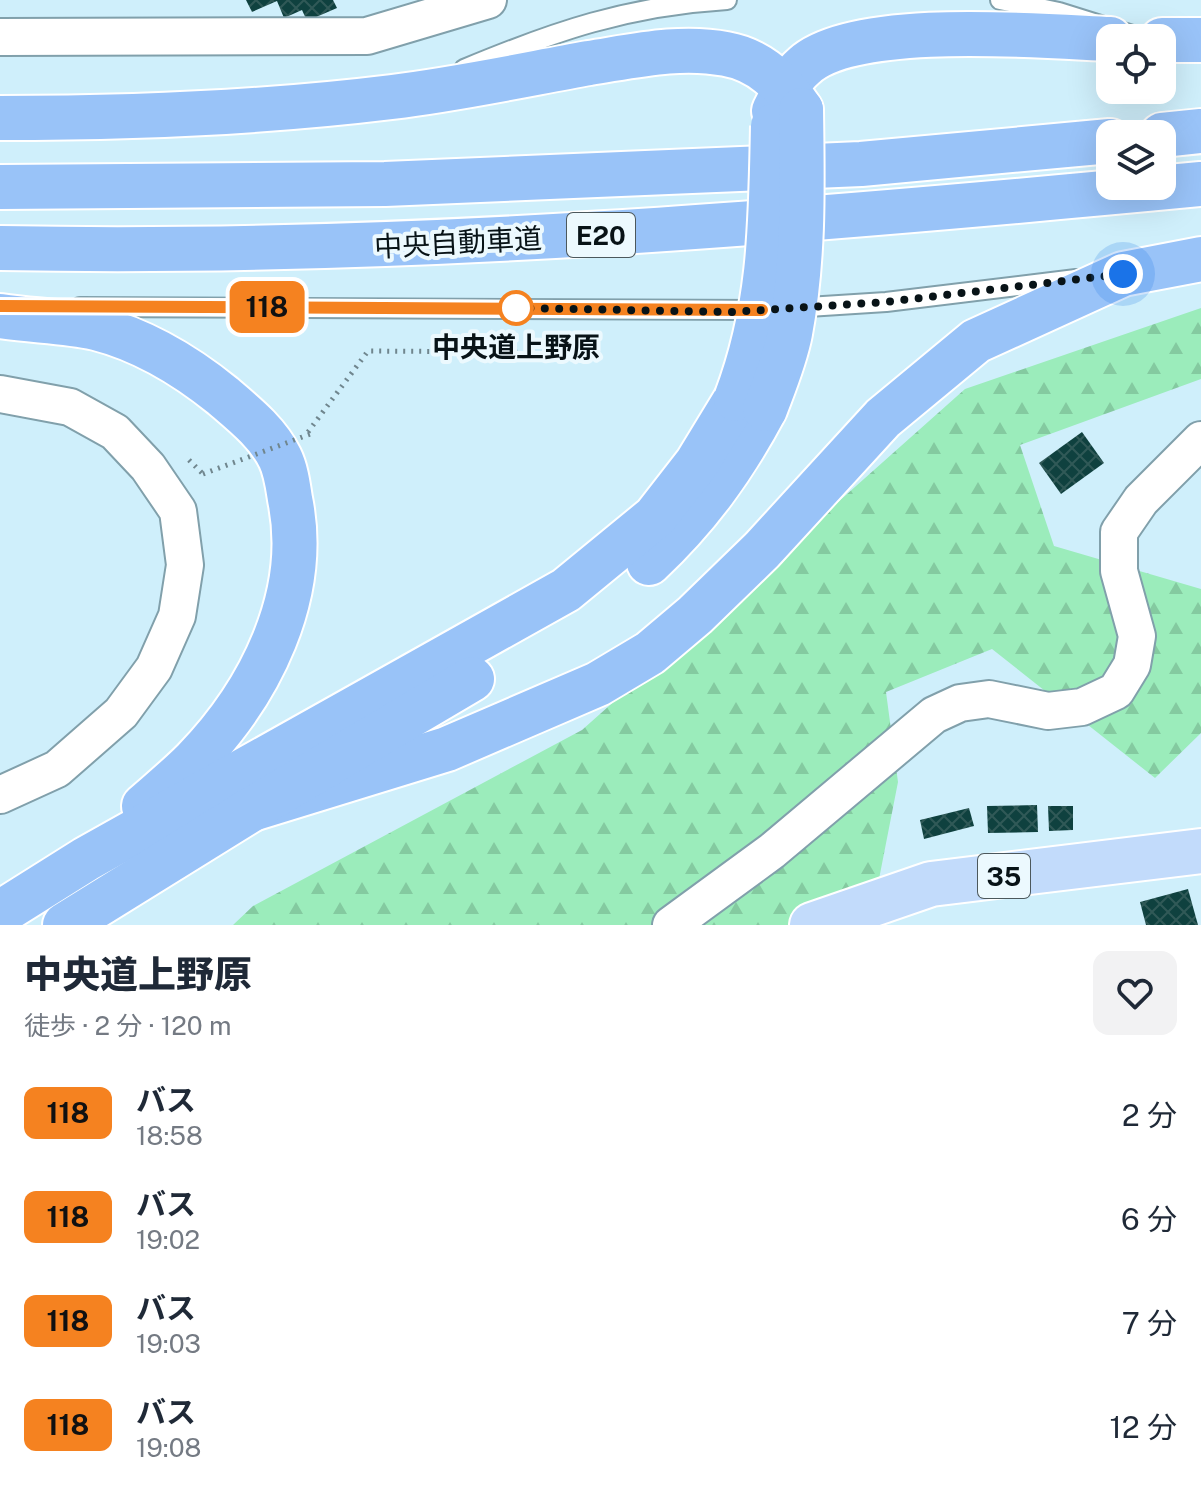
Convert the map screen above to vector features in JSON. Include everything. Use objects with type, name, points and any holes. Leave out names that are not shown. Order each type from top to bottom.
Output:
[{"type":"highway","points":[[787,103],[804,64],[828,51],[859,42],[896,36],[1096,39]]},
{"type":"highway","points":[[1176,40],[1201,40]]},
{"type":"highway","points":[[0,118],[263,111],[395,97],[652,52],[696,50],[730,54],[766,70],[787,103],[803,194],[796,290],[789,336],[750,404],[721,484],[696,517],[605,599],[252,809],[65,925]]},
{"type":"highway","points":[[1176,134],[1201,131]]},
{"type":"highway","name":"E20","points":[[0,187],[415,183],[861,164],[1096,142]]},
{"type":"highway","name":"中央自動車道","points":[[0,248],[238,250],[430,244],[648,232],[1201,184]]},
{"type":"highway","points":[[252,809],[461,744],[585,690],[650,653],[706,605],[762,550],[883,418],[976,341],[1123,274],[1201,259]]},
{"type":"highway","points":[[0,316],[95,328],[154,350],[201,379],[263,433],[281,459],[293,514],[292,586],[282,625],[261,667],[195,760],[86,859]]},
{"type":"highway","points":[[0,913],[86,859],[566,590],[655,517],[697,463],[750,404]]},
{"type":"main road","name":"35","points":[[812,925],[931,884],[1201,851]]},
{"type":"street","points":[[0,37],[367,36],[488,0]]},
{"type":"street","points":[[0,394],[70,407],[115,432],[148,467],[178,511],[185,565],[177,616],[154,668],[121,713],[57,769],[0,795]]},
{"type":"street","points":[[671,925],[784,842],[934,715],[960,703],[989,699],[1048,711],[1082,707],[1116,691],[1132,665],[1137,636],[1119,571],[1119,532],[1141,500],[1201,440]]},
{"type":"lane","points":[[395,97],[595,19],[631,10],[727,0]]},
{"type":"lane","points":[[1000,0],[1059,12],[1097,24]]},
{"type":"lane","points":[[0,306],[410,306],[732,312],[886,302],[1123,274]]},
{"type":"path","points":[[305,436],[368,351],[520,352]]},
{"type":"path","points":[[203,474],[313,433]]},
{"type":"green space","points":[[1201,308],[1201,379],[1020,445],[1054,546],[1201,589],[1201,733],[1155,778],[992,649],[886,692],[898,782],[870,925],[233,925],[253,906],[582,730],[965,389]]},
{"type":"building","points":[[246,0],[333,0],[337,8],[307,21],[302,10],[284,18],[277,1],[252,12]]},
{"type":"building","points":[[1082,432],[1104,463],[1061,494],[1039,463]]},
{"type":"building","points":[[1037,805],[1038,832],[988,833],[987,806]]},
{"type":"building","points":[[1048,806],[1073,806],[1073,830],[1049,831]]},
{"type":"building","points":[[969,808],[974,826],[924,839],[920,820]]},
{"type":"building","points":[[1188,889],[1198,925],[1146,925],[1140,902]]},
{"type":"bus line","name":"118","points":[[0,306],[762,310]]},
{"type":"place","name":"中央道上野原","points":[[516,308]]},
{"type":"route","points":[[516,308],[732,312],[886,302],[1123,274]]}]
